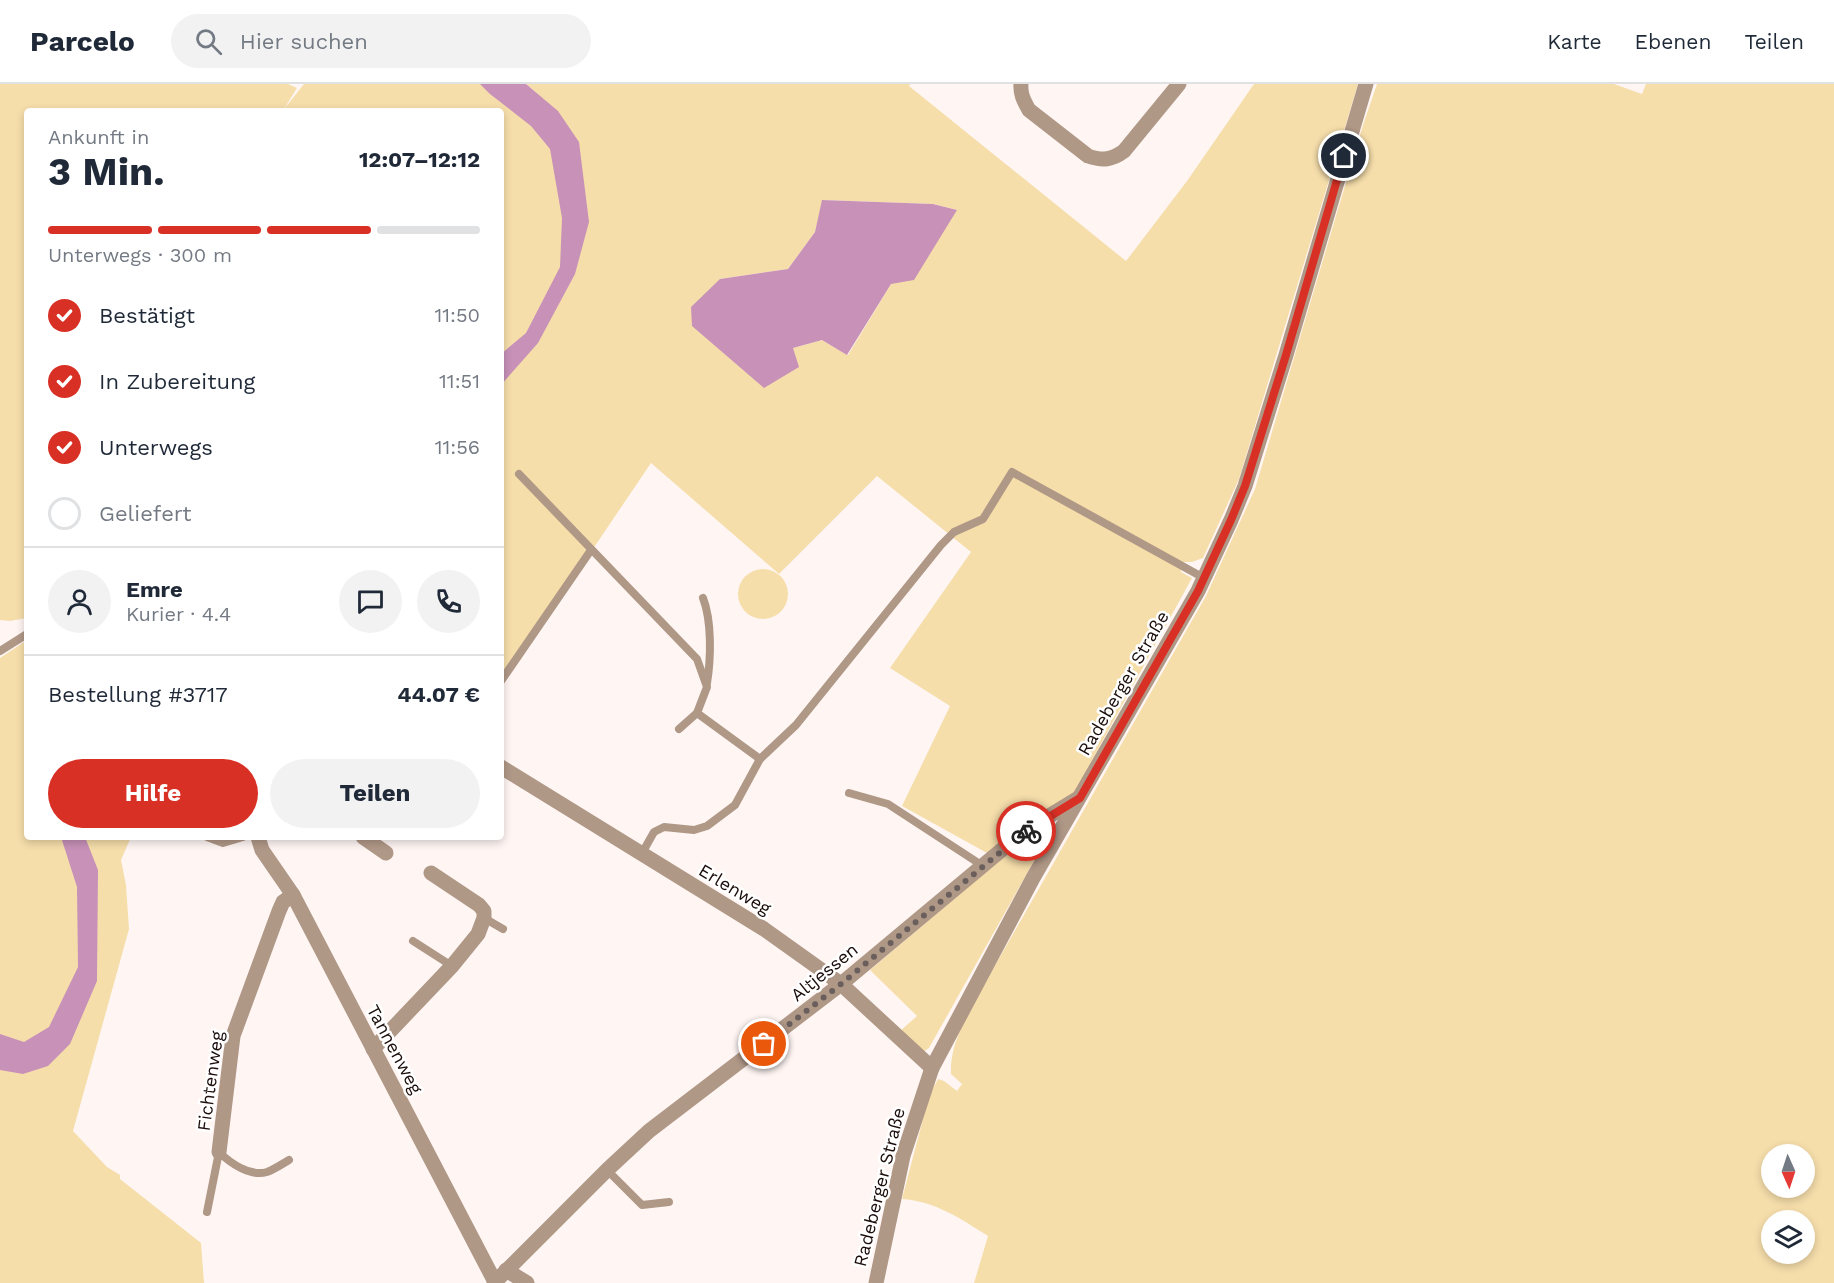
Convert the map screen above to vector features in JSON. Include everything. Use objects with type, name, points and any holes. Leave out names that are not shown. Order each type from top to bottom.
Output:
[{"type":"street","points":[[1021,84],[1020,91],[1029,110],[1088,156],[1100,160],[1116,157],[1124,151],[1179,84]]},
{"type":"street","name":"Radeberger Straße","points":[[876,1283],[903,1156],[932,1068],[1033,878],[1204,578],[1245,486],[1366,84]]},
{"type":"street","name":"Erlenweg","points":[[504,769],[764,929],[841,984],[932,1068]]},
{"type":"street","name":"Altjessen","points":[[494,1282],[649,1131],[841,984],[1023,832],[1080,798]]},
{"type":"street","name":"Tannenweg","points":[[259,840],[262,850],[292,895],[494,1282]]},
{"type":"street","points":[[367,840],[386,853]]},
{"type":"street","points":[[373,1049],[452,966],[478,934],[484,918],[484,911],[479,905],[431,873]]},
{"type":"street","name":"Fichtenweg","points":[[219,1152],[233,1036],[279,911],[283,902],[292,895]]},
{"type":"street","points":[[506,1270],[527,1283]]},
{"type":"lane","points":[[641,855],[654,832],[664,827],[694,830],[707,826],[735,804],[760,759],[795,725],[941,544],[954,532],[983,519],[1012,472],[1204,578]]},
{"type":"lane","points":[[519,474],[697,659],[707,687]]},
{"type":"lane","points":[[504,677],[591,550]]},
{"type":"lane","points":[[679,729],[697,713],[707,687],[710,666],[707,608],[703,598]]},
{"type":"lane","points":[[0,651],[24,636]]},
{"type":"lane","points":[[697,713],[760,759]]},
{"type":"lane","points":[[849,793],[888,804],[983,866]]},
{"type":"lane","points":[[215,840],[223,843],[233,840]]},
{"type":"lane","points":[[484,918],[503,929]]},
{"type":"lane","points":[[413,941],[452,966]]},
{"type":"lane","points":[[219,1152],[229,1162],[244,1169],[264,1173],[289,1160]]},
{"type":"lane","name":"Fichtenweg","points":[[207,1212],[219,1152]]},
{"type":"lane","points":[[607,1170],[642,1205],[669,1202]]},
{"type":"shaded area","points":[[0,84],[288,84],[297,88],[285,108],[24,108],[24,619],[0,620]]},
{"type":"shaded area","points":[[304,84],[518,84],[538,94],[526,84],[910,84],[909,86],[1126,261],[1187,181],[1254,84],[1358,84],[1239,479],[1203,558],[1183,562],[1181,572],[1192,578],[1074,793],[987,853],[902,806],[950,706],[890,668],[971,552],[877,476],[779,574],[651,463],[504,681],[504,108],[285,108]],"holes":[[[823,200],[933,204],[957,210],[891,284],[848,355],[822,340],[793,348],[720,279],[788,269],[815,232]]]},
{"type":"shaded area","points":[[480,84],[526,84],[558,111],[579,142],[589,222],[575,274],[538,343],[504,382],[504,351],[526,333],[560,267],[562,218],[550,149],[531,126]]},
{"type":"shaded area","points":[[1377,84],[1614,84],[1642,94],[1646,84],[1834,84],[1834,1283],[974,1283],[988,1236],[937,1207],[902,1199],[929,1096],[938,1079],[957,1091],[962,1084],[951,1074],[951,1065],[956,1042],[969,1011],[1206,596],[1255,489]]},
{"type":"shaded area","points":[[822,200],[933,204],[957,210],[914,280],[891,284],[847,355],[822,340],[793,348],[799,367],[764,388],[692,326],[691,307],[720,279],[788,269],[815,232]]},
{"type":"shaded area","points":[[763,569],[772,571],[783,580],[788,594],[786,603],[777,614],[763,619],[754,617],[743,608],[738,594],[740,585],[749,574]]},
{"type":"shaded area","points":[[24,642],[24,840],[130,840],[121,860],[126,885],[129,929],[73,1131],[107,1167],[120,1175],[120,1179],[201,1243],[204,1283],[0,1283],[0,658]]},
{"type":"shaded area","points":[[1045,826],[1053,827],[929,1048],[923,1052],[899,1032],[917,1016],[870,970],[1000,860]]},
{"type":"shaded area","points":[[62,840],[86,840],[98,870],[97,981],[70,1044],[48,1066],[23,1074],[0,1070],[0,1034],[24,1042],[49,1027],[78,967],[77,887]]},
{"type":"way so far","points":[[764,1044],[841,984],[1026,831]]},
{"type":"route","points":[[1026,831],[1080,798],[1198,591],[1245,486],[1344,156]]}]
